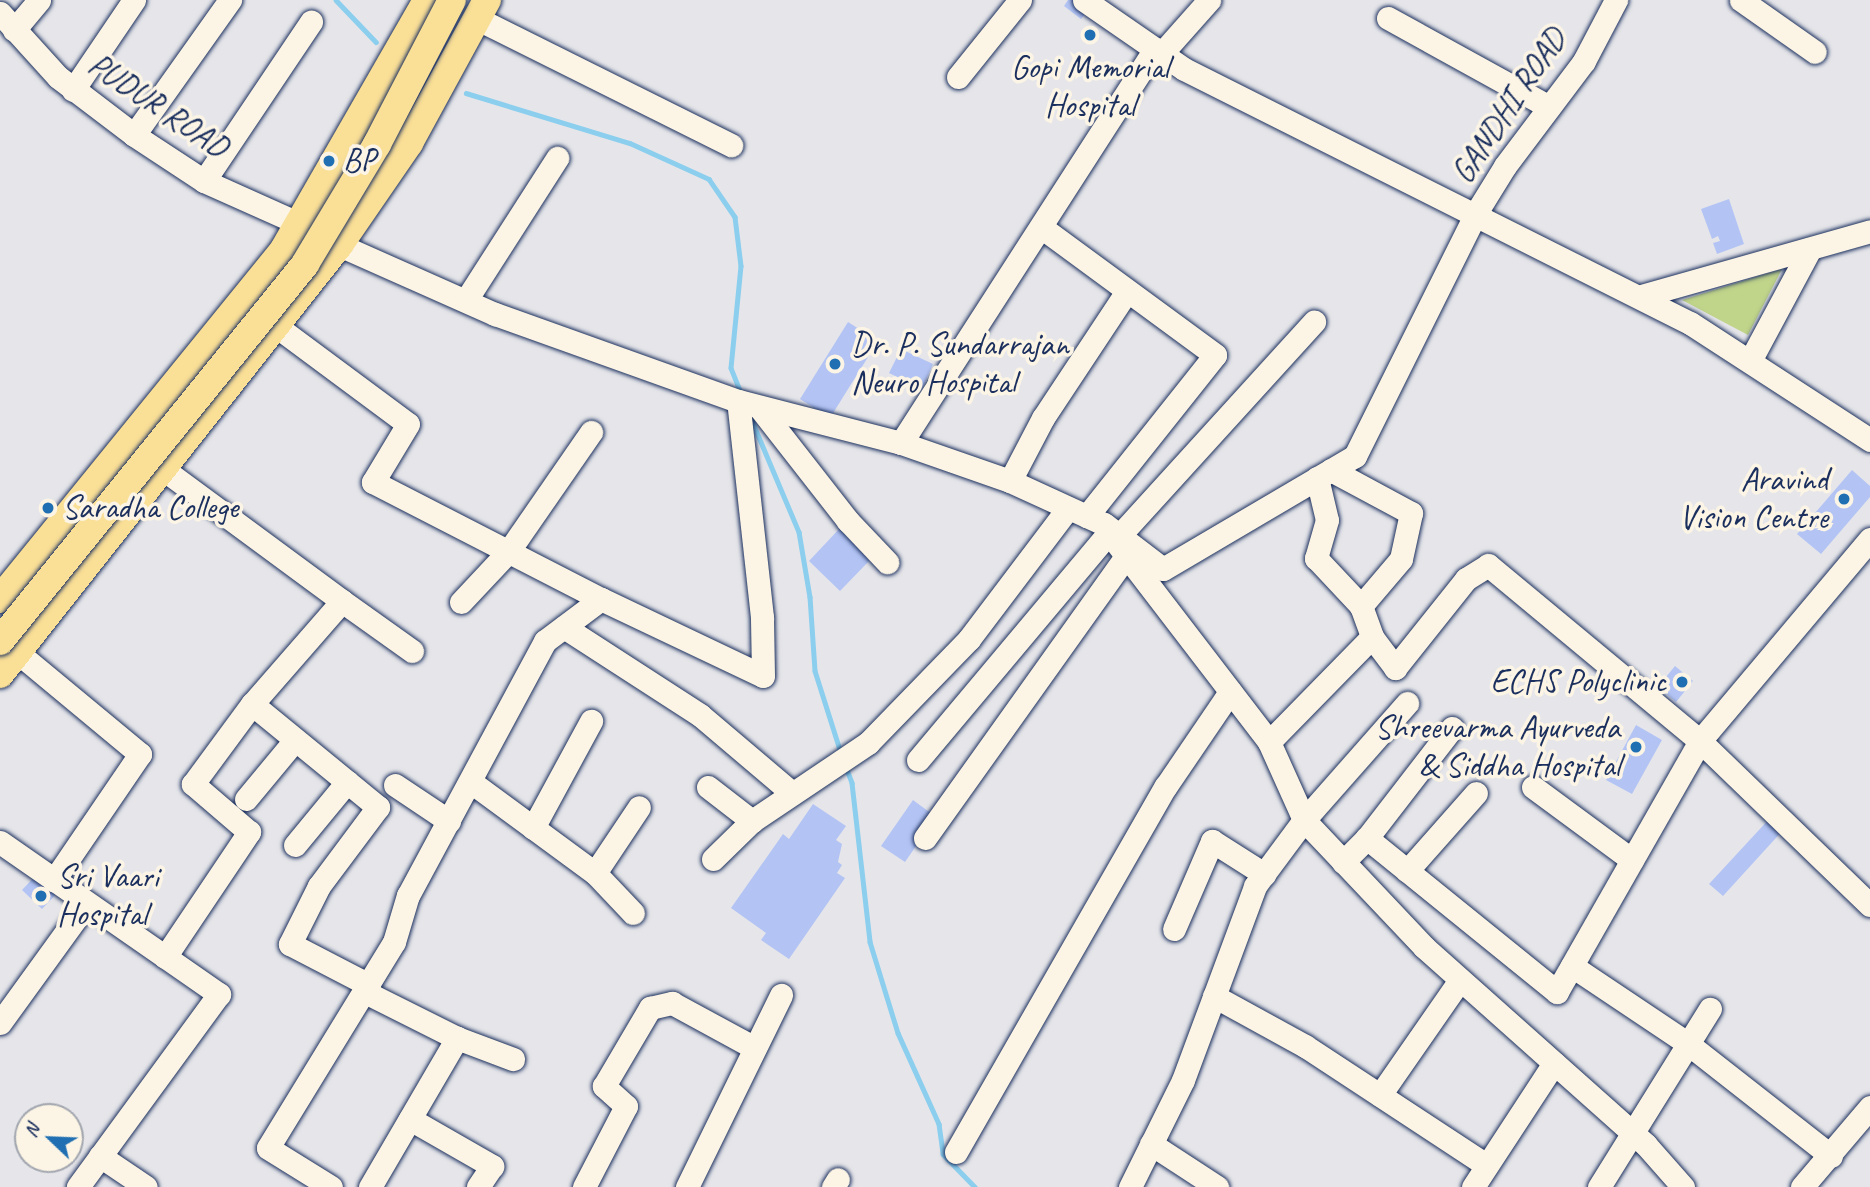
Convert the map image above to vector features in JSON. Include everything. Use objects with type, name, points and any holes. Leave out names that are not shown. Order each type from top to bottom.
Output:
[{"type":"main road","points":[[0,600],[264,276],[300,224],[427,0]]},
{"type":"main road","points":[[0,624],[253,311],[317,219],[444,0]]},
{"type":"main road","points":[[0,674],[9,647],[305,264],[377,144],[452,0]]},
{"type":"main road","points":[[9,647],[163,469],[339,244],[409,143],[482,9]]},
{"type":"main road","points":[[300,224],[339,244]]},
{"type":"street","points":[[7,22],[39,0]]},
{"type":"street","points":[[73,89],[134,0]]},
{"type":"street","points":[[134,135],[230,0]]},
{"type":"street","points":[[958,77],[1020,0]]},
{"type":"street","points":[[1084,0],[1184,69],[1641,296],[1751,359],[1870,440]]},
{"type":"street","points":[[901,443],[1158,51],[1209,0]]},
{"type":"street","name":"GANDHI ROAD","points":[[1102,529],[1163,569],[1355,456],[1476,213],[1584,61],[1616,0]]},
{"type":"street","points":[[1741,0],[1815,52]]},
{"type":"street","points":[[482,9],[731,145]]},
{"type":"street","points":[[1388,18],[1549,107]]},
{"type":"street","name":"PUDUR ROAD","points":[[7,22],[73,89],[134,135],[204,181],[300,224]]},
{"type":"street","points":[[204,181],[311,22]]},
{"type":"street","points":[[466,300],[557,159]]},
{"type":"street","points":[[925,838],[1102,529],[1215,355],[1041,227]]},
{"type":"street","points":[[1641,296],[1870,231]]},
{"type":"street","points":[[339,244],[466,300],[747,403],[901,443],[1010,481],[1102,529],[1269,742],[1304,820],[1460,980],[1631,1131],[1683,1187]]},
{"type":"street","points":[[1751,359],[1810,249]]},
{"type":"street","points":[[1010,481],[1043,418],[1127,291]]},
{"type":"street","points":[[713,859],[752,821],[868,743],[969,639],[1102,529],[1314,322]]},
{"type":"street","points":[[276,326],[408,424],[373,482],[601,599],[763,676],[762,617],[747,403]]},
{"type":"street","points":[[747,403],[848,521],[887,562]]},
{"type":"street","points":[[461,602],[508,552],[591,432]]},
{"type":"street","points":[[163,469],[412,651]]},
{"type":"street","points":[[1361,606],[1401,559],[1411,513],[1324,474],[1327,520],[1316,558],[1361,606],[1373,637],[1395,668],[1466,579],[1488,565],[1700,741],[1870,905]]},
{"type":"street","points":[[918,760],[1102,529]]},
{"type":"street","points":[[1367,838],[1556,992],[1700,741],[1870,539]]},
{"type":"street","points":[[331,1187],[268,1148],[394,942],[408,895],[545,641],[601,599]]},
{"type":"street","points":[[165,957],[249,832],[193,784],[251,704],[342,601]]},
{"type":"street","points":[[564,627],[700,715],[792,793]]},
{"type":"street","points":[[1269,742],[1373,637]]},
{"type":"street","points":[[9,647],[140,754],[54,880]]},
{"type":"street","points":[[956,1152],[1166,786],[1230,692]]},
{"type":"street","points":[[1130,1187],[1183,1080],[1264,874],[1304,820],[1407,703]]},
{"type":"street","points":[[251,704],[378,807],[319,886],[290,944],[457,1038],[513,1059]]},
{"type":"street","points":[[533,828],[591,721]]},
{"type":"street","points":[[1343,862],[1367,838],[1452,728]]},
{"type":"street","points":[[246,799],[295,740]]},
{"type":"street","points":[[295,845],[347,782]]},
{"type":"street","points":[[471,782],[595,873],[633,914]]},
{"type":"street","points":[[395,785],[449,821]]},
{"type":"street","points":[[708,787],[752,821]]},
{"type":"street","points":[[1533,787],[1632,860]]},
{"type":"street","points":[[1407,871],[1476,793]]},
{"type":"street","points":[[595,873],[639,807]]},
{"type":"street","points":[[1174,929],[1212,841],[1264,874]]},
{"type":"street","points":[[0,842],[219,994],[78,1187]]},
{"type":"street","points":[[0,1023],[86,904]]},
{"type":"street","points":[[1572,966],[1688,1044],[1831,1156]]},
{"type":"street","points":[[1380,1096],[1460,980]]},
{"type":"street","points":[[687,1187],[781,995]]},
{"type":"street","points":[[1214,996],[1305,1046],[1486,1165]]},
{"type":"street","points":[[584,1187],[626,1105],[604,1086],[650,1008],[672,1003],[755,1048]]},
{"type":"street","points":[[1599,1187],[1631,1131],[1710,1009]]},
{"type":"street","points":[[370,1187],[457,1038]]},
{"type":"street","points":[[1474,1187],[1554,1063]]},
{"type":"street","points":[[1802,1187],[1870,1107]]},
{"type":"street","points":[[410,1119],[492,1166],[478,1187]]},
{"type":"street","points":[[1151,1144],[1217,1187]]},
{"type":"street","points":[[100,1156],[146,1187]]},
{"type":"green space","points":[[1782,269],[1748,335],[1682,300]]},
{"type":"building","points":[[1068,0],[1095,0],[1081,19],[1064,6]]},
{"type":"building","points":[[1729,199],[1744,244],[1717,254],[1713,243],[1720,241],[1718,236],[1712,239],[1701,209]]},
{"type":"building","points":[[848,322],[878,341],[830,418],[800,399]]},
{"type":"building","points":[[901,349],[933,364],[922,389],[889,373]]},
{"type":"building","points":[[1852,470],[1870,486],[1870,497],[1821,554],[1797,534]]},
{"type":"building","points":[[840,528],[872,558],[840,591],[809,561]]},
{"type":"building","points":[[1675,666],[1693,681],[1676,702],[1658,687]]},
{"type":"building","points":[[1636,725],[1662,740],[1632,794],[1606,780]]},
{"type":"building","points":[[913,800],[936,817],[905,862],[881,846]]},
{"type":"building","points":[[813,804],[846,826],[836,840],[842,844],[838,862],[842,865],[837,873],[845,878],[789,959],[761,940],[766,933],[731,908],[783,834],[789,839]]},
{"type":"building","points":[[1771,817],[1784,829],[1723,896],[1709,884]]},
{"type":"building","points":[[39,872],[59,891],[42,909],[22,890]]},
{"type":"waterway","points":[[336,0],[376,42]]},
{"type":"waterway","points":[[466,93],[630,143],[709,179],[735,217],[741,266],[731,368],[742,395]]},
{"type":"waterway","points":[[750,416],[799,532],[810,597],[815,671],[841,753]]},
{"type":"waterway","points":[[846,767],[852,783],[870,942],[898,1033],[939,1124],[943,1154],[975,1187]]},
{"type":"place","name":"Gopi Memorial Hospital","points":[[1090,35]]},
{"type":"place","name":"BP","points":[[329,161]]},
{"type":"place","name":"Dr. P. Sundarrajan Neuro Hospital","points":[[835,364]]},
{"type":"place","name":"Aravind Vision Centre","points":[[1844,499]]},
{"type":"place","name":"Saradha College","points":[[48,508]]},
{"type":"place","name":"ECHS Polyclinic","points":[[1682,682]]},
{"type":"place","name":"Shreevarma Ayurveda & Siddha Hospital","points":[[1636,747]]},
{"type":"place","name":"Sri Vaari Hospital","points":[[41,896]]}]
